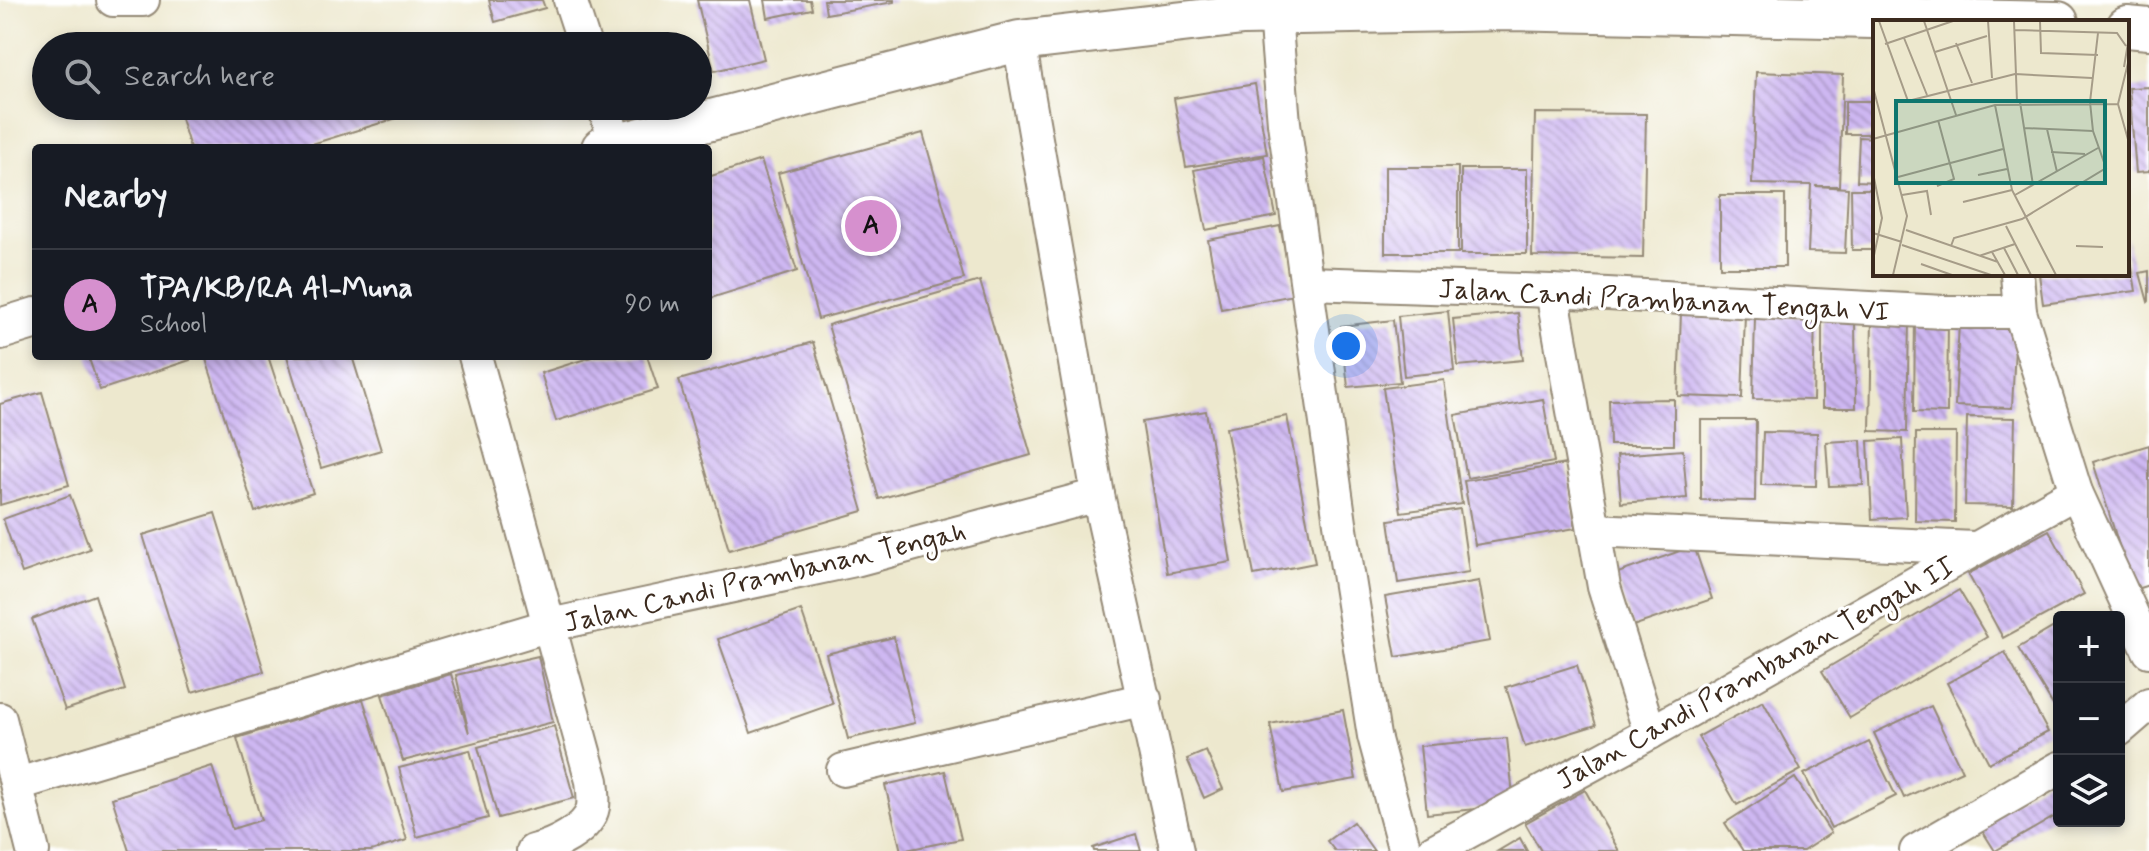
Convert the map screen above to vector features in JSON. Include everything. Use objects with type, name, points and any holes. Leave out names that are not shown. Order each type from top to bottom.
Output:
[{"type":"street","points":[[114,0],[143,0]]},
{"type":"street","points":[[570,0],[580,32]]},
{"type":"street","points":[[1253,10],[1284,123],[1340,523],[1374,736],[1405,851]]},
{"type":"street","points":[[712,120],[1019,41],[1253,10],[1996,13],[2044,20]]},
{"type":"street","points":[[2129,27],[2149,29]]},
{"type":"street","points":[[1019,41],[1098,495],[1177,851]]},
{"type":"street","points":[[606,120],[609,144]]},
{"type":"street","points":[[617,144],[711,120]]},
{"type":"street","points":[[2017,276],[2020,312],[2076,492],[2149,651]]},
{"type":"street","name":"Jalan Candi Prambanan Tengah VI","points":[[1308,283],[1552,291],[1944,312],[2020,312]]},
{"type":"street","points":[[1552,291],[1604,587],[1650,733]]},
{"type":"street","points":[[18,784],[550,625],[476,360]]},
{"type":"street","name":"Jalan Candi Prambanan Tengah II","points":[[1433,851],[1650,733],[2076,492]]},
{"type":"street","name":"Jalan Candi Prambanan Tengah","points":[[533,851],[548,847],[584,825],[593,809],[592,781],[550,625],[855,560],[1098,495]]},
{"type":"street","points":[[1594,530],[1975,548]]},
{"type":"street","points":[[843,770],[1145,699]]},
{"type":"street","points":[[2125,725],[2149,704]]},
{"type":"street","points":[[0,719],[33,851]]},
{"type":"street","points":[[1916,851],[2053,771]]},
{"type":"building","points":[[489,0],[542,0],[545,8],[495,22]]},
{"type":"building","points":[[697,0],[750,0],[764,59],[714,71],[712,32],[705,32]]},
{"type":"building","points":[[765,0],[810,0],[812,9],[768,18]]},
{"type":"building","points":[[824,0],[894,0],[894,2],[826,14]]},
{"type":"building","points":[[1756,72],[1843,75],[1839,186],[1815,186],[1848,188],[1845,253],[1808,252],[1811,185],[1752,184]]},
{"type":"building","points":[[1255,84],[1267,154],[1186,167],[1174,98]]},
{"type":"building","points":[[2149,87],[2149,172],[2136,173],[2129,88]]},
{"type":"building","points":[[1845,101],[1873,101],[1873,134],[1845,134]]},
{"type":"building","points":[[1535,113],[1646,114],[1643,258],[1532,256]]},
{"type":"building","points":[[181,120],[390,120],[312,144],[189,144]]},
{"type":"building","points":[[923,133],[964,279],[818,319],[778,173]]},
{"type":"building","points":[[1859,137],[1873,138],[1873,182],[1857,181]]},
{"type":"building","points":[[1264,156],[1276,216],[1206,230],[1194,170]]},
{"type":"building","points":[[761,160],[797,271],[712,298],[712,176]]},
{"type":"building","points":[[1385,167],[1458,167],[1458,253],[1385,253]]},
{"type":"building","points":[[1461,169],[1527,169],[1527,254],[1461,254]]},
{"type":"building","points":[[1851,189],[1873,189],[1873,250],[1852,250]]},
{"type":"building","points":[[1720,195],[1785,195],[1785,267],[1720,267]]},
{"type":"building","points":[[1280,226],[1294,295],[1221,309],[1208,240]]},
{"type":"building","points":[[2129,249],[2136,291],[2043,304],[2039,276],[2129,276]]},
{"type":"building","points":[[2149,271],[2149,301],[2148,302],[2140,273]]},
{"type":"building","points":[[980,281],[1031,455],[879,499],[828,325]]},
{"type":"building","points":[[1448,311],[1454,371],[1404,376],[1398,316]]},
{"type":"building","points":[[1681,312],[1745,314],[1742,398],[1678,396]]},
{"type":"building","points":[[1518,313],[1523,360],[1458,366],[1453,319]]},
{"type":"building","points":[[1755,316],[1815,317],[1813,400],[1753,399]]},
{"type":"building","points":[[1822,319],[1855,319],[1856,408],[1822,408]]},
{"type":"building","points":[[1872,319],[1909,319],[1907,432],[1870,431]]},
{"type":"building","points":[[1393,320],[1400,382],[1348,387],[1341,326]]},
{"type":"building","points":[[1915,320],[1948,321],[1947,413],[1914,412]]},
{"type":"building","points":[[1959,322],[2016,325],[2012,408],[1955,406]]},
{"type":"building","points":[[813,342],[863,511],[729,550],[679,380]]},
{"type":"building","points":[[89,360],[190,360],[100,390]]},
{"type":"building","points":[[206,360],[269,360],[313,493],[255,512]]},
{"type":"building","points":[[288,360],[353,360],[381,450],[321,468]]},
{"type":"building","points":[[582,360],[648,360],[658,389],[556,421],[541,373]]},
{"type":"building","points":[[1444,380],[1462,504],[1401,512],[1383,388]]},
{"type":"building","points":[[42,392],[69,485],[0,505],[0,404]]},
{"type":"building","points":[[1543,399],[1554,462],[1467,478],[1455,415]]},
{"type":"building","points":[[1674,399],[1674,445],[1610,445],[1609,400]]},
{"type":"building","points":[[1206,411],[1231,562],[1167,573],[1142,422]]},
{"type":"building","points":[[1287,416],[1315,563],[1254,575],[1226,428]]},
{"type":"building","points":[[1967,417],[2015,418],[2013,506],[1965,505]]},
{"type":"building","points":[[1701,420],[1756,420],[1755,501],[1701,500]]},
{"type":"building","points":[[1763,432],[1817,433],[1816,486],[1761,485]]},
{"type":"building","points":[[1916,433],[1956,433],[1955,522],[1915,521]]},
{"type":"building","points":[[1902,439],[1906,517],[1872,519],[1868,441]]},
{"type":"building","points":[[1861,440],[1863,485],[1829,486],[1826,442]]},
{"type":"building","points":[[2149,445],[2149,585],[2133,590],[2093,462]]},
{"type":"building","points":[[1683,450],[1687,498],[1621,503],[1617,455]]},
{"type":"building","points":[[1566,464],[1576,528],[1475,545],[1464,481]]},
{"type":"building","points":[[70,495],[90,549],[22,573],[3,519]]},
{"type":"building","points":[[1460,509],[1469,572],[1398,583],[1389,520]]},
{"type":"building","points":[[215,513],[264,671],[192,692],[143,535]]},
{"type":"building","points":[[2049,530],[2084,594],[2003,638],[1968,574]]},
{"type":"building","points":[[1694,546],[1712,599],[1633,626],[1615,574]]},
{"type":"building","points":[[1479,581],[1490,641],[1396,657],[1385,597]]},
{"type":"building","points":[[1959,590],[1987,637],[1850,718],[1822,671]]},
{"type":"building","points":[[95,595],[125,690],[65,710],[32,619]]},
{"type":"building","points":[[801,610],[833,704],[751,733],[718,639]]},
{"type":"building","points":[[2053,628],[2053,705],[2018,648]]},
{"type":"building","points":[[894,637],[915,723],[848,739],[826,654]]},
{"type":"building","points":[[2005,652],[2048,732],[1989,763],[1947,683]]},
{"type":"building","points":[[538,656],[553,722],[403,761],[382,695],[451,674],[469,733],[456,675]]},
{"type":"building","points":[[1577,665],[1596,725],[1525,747],[1506,687]]},
{"type":"building","points":[[363,699],[407,840],[371,851],[129,851],[112,798],[212,766],[232,829],[261,820],[237,738]]},
{"type":"building","points":[[1763,701],[1801,770],[1737,805],[1698,737]]},
{"type":"building","points":[[1931,706],[1962,771],[1904,798],[1874,733]]},
{"type":"building","points":[[1343,710],[1356,779],[1283,792],[1270,724]]},
{"type":"building","points":[[554,726],[574,798],[498,818],[478,747]]},
{"type":"building","points":[[1507,738],[1514,805],[1427,814],[1420,746]]},
{"type":"building","points":[[1869,742],[1896,796],[1831,828],[1804,774]]},
{"type":"building","points":[[470,750],[488,818],[417,837],[399,768]]},
{"type":"building","points":[[1206,751],[1223,789],[1204,798],[1187,759]]},
{"type":"building","points":[[945,771],[961,839],[901,851],[885,785]]},
{"type":"building","points":[[2053,777],[2053,817],[1995,851],[1978,824]]},
{"type":"building","points":[[1795,778],[1831,833],[1803,851],[1743,851],[1725,823]]},
{"type":"building","points":[[1585,790],[1619,851],[1541,851],[1525,823]]},
{"type":"building","points":[[1353,822],[1374,851],[1335,851],[1327,841]]},
{"type":"building","points":[[1136,834],[1141,851],[1094,851],[1093,848]]},
{"type":"building","points":[[1520,838],[1527,851],[1498,851]]},
{"type":"place","name":"TPA/KB/RA Al-Muna","points":[[871,226]]}]
